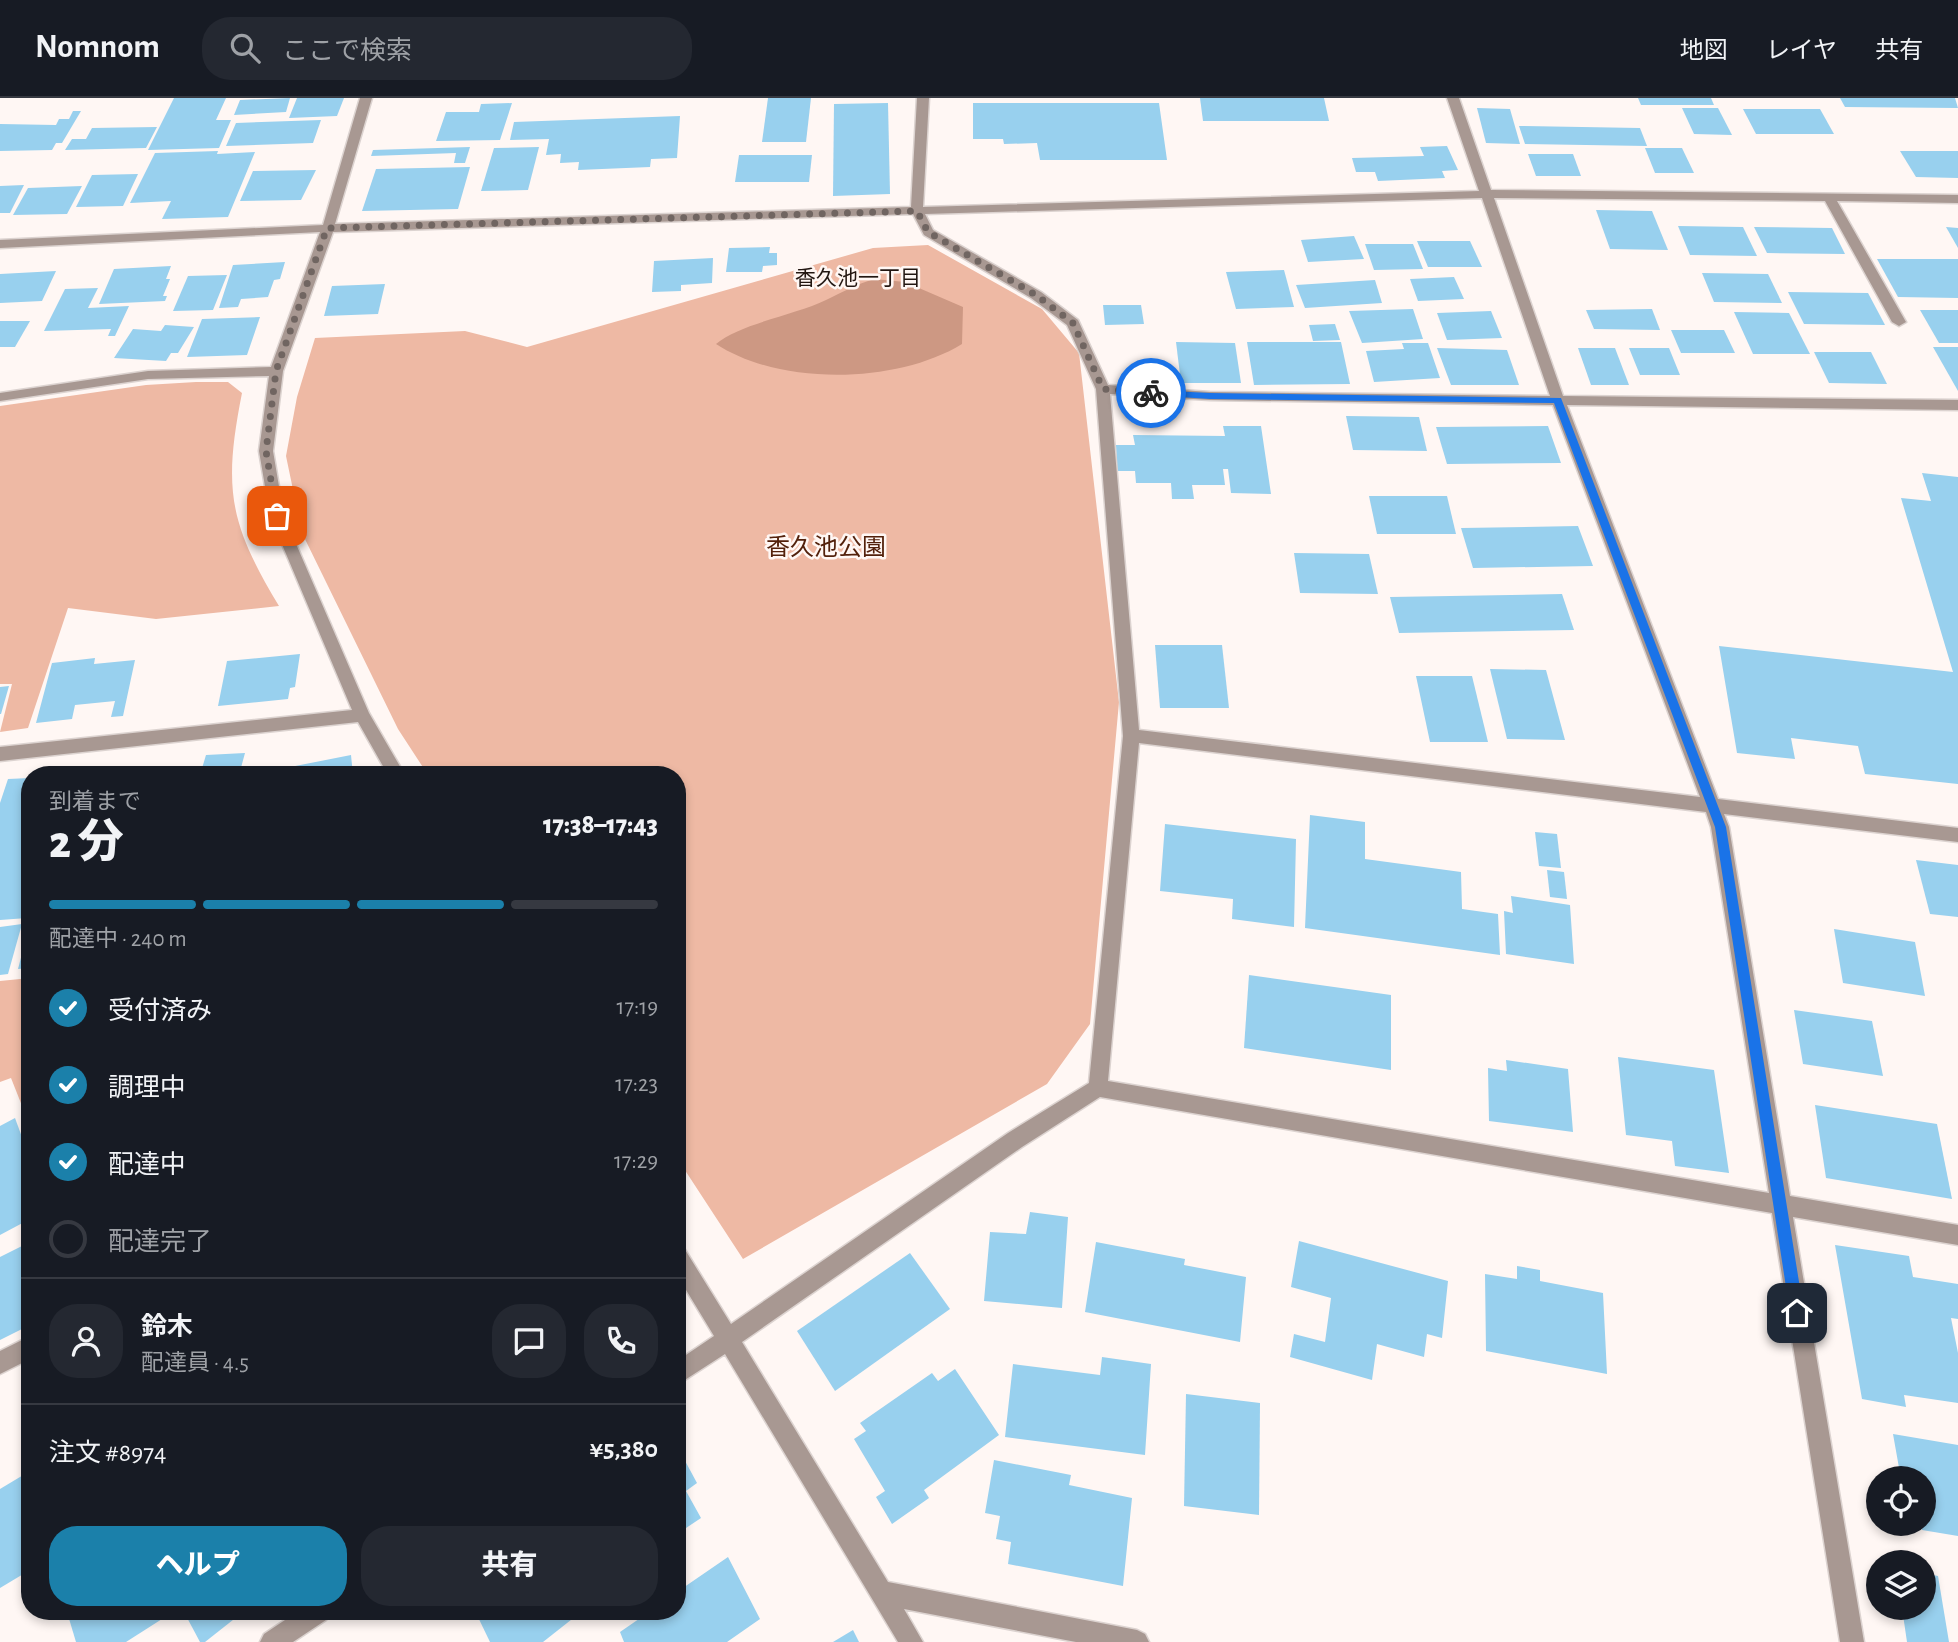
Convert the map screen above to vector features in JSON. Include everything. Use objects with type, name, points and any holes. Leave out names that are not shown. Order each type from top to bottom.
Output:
[{"type":"street","points":[[366,98],[327,228],[276,371],[266,451],[277,516],[362,715],[392,766]]},
{"type":"street","points":[[923,98],[917,211],[928,232],[1036,295],[1073,323],[1103,389],[1131,736],[1098,1088]]},
{"type":"street","points":[[1453,98],[1558,400],[1720,827],[1852,1642]]},
{"type":"street","points":[[0,244],[327,228],[1485,194],[1958,199]]},
{"type":"street","points":[[1829,198],[1899,322]]},
{"type":"street","points":[[0,397],[148,375],[276,371]]},
{"type":"street","points":[[1103,389],[1210,396],[1958,405]]},
{"type":"street","points":[[0,754],[362,715]]},
{"type":"street","points":[[1131,736],[1958,835]]},
{"type":"street","points":[[686,1368],[1016,1140],[1098,1088],[1958,1235]]},
{"type":"street","points":[[686,1270],[911,1642]]},
{"type":"street","points":[[0,1363],[21,1352]]},
{"type":"street","points":[[883,1593],[1137,1642]]},
{"type":"street","points":[[272,1642],[306,1620]]},
{"type":"green space","name":"香久池公園","points":[[928,245],[1042,309],[1079,353],[1119,702],[1090,1024],[1047,1084],[743,1259],[686,1172],[686,766],[422,766],[398,729],[302,533],[286,456],[297,397],[315,338],[465,331],[527,347],[873,248]]},
{"type":"green space","points":[[228,382],[242,393],[233,455],[235,504],[249,551],[279,606],[156,619],[68,608],[28,728],[0,732],[12,684],[0,684],[0,406],[146,385]]},
{"type":"green space","points":[[21,979],[21,1103],[11,1078],[0,1082],[0,981]]},
{"type":"shaded area","points":[[875,279],[905,282],[963,307],[962,344],[905,367],[839,375],[772,367],[742,358],[716,344],[753,325],[813,305]]},
{"type":"building","points":[[174,98],[226,98],[216,120],[231,120],[219,148],[148,150]]},
{"type":"building","points":[[290,98],[286,112],[234,115],[240,100]]},
{"type":"building","points":[[297,98],[344,98],[337,116],[289,118]]},
{"type":"building","points":[[768,98],[811,98],[806,142],[762,142]]},
{"type":"building","points":[[1200,98],[1324,98],[1329,121],[1203,121]]},
{"type":"building","points":[[1638,98],[1711,98],[1714,105],[1641,105]]},
{"type":"building","points":[[1840,98],[1955,98],[1958,108],[1845,107]]},
{"type":"building","points":[[512,103],[500,140],[436,141],[446,112],[479,112],[481,104]]},
{"type":"building","points":[[888,103],[890,194],[833,196],[834,104]]},
{"type":"building","points":[[973,103],[1159,103],[1167,160],[1040,160],[1037,143],[1004,144],[1003,139],[973,139]]},
{"type":"building","points":[[1477,108],[1510,109],[1520,144],[1486,143]]},
{"type":"building","points":[[1682,108],[1718,108],[1732,135],[1694,134]]},
{"type":"building","points":[[1743,109],[1820,109],[1834,134],[1756,134]]},
{"type":"building","points":[[73,111],[81,111],[62,143],[56,143],[52,150],[0,151],[0,124],[56,125],[59,119],[69,119]]},
{"type":"building","points":[[680,116],[677,158],[651,159],[650,167],[578,170],[579,162],[560,163],[561,154],[546,155],[549,139],[510,140],[514,122]]},
{"type":"building","points":[[321,120],[313,143],[226,146],[236,123]]},
{"type":"building","points":[[1519,126],[1640,128],[1647,146],[1525,144]]},
{"type":"building","points":[[157,127],[146,148],[65,150],[72,139],[86,139],[92,128]]},
{"type":"building","points":[[1447,146],[1458,170],[1442,171],[1445,178],[1378,181],[1375,172],[1356,172],[1352,158],[1424,156],[1420,147]]},
{"type":"building","points":[[470,147],[465,163],[454,163],[456,153],[371,156],[373,150]]},
{"type":"building","points":[[539,147],[528,190],[481,191],[494,148]]},
{"type":"building","points":[[1645,148],[1682,148],[1694,173],[1655,173]]},
{"type":"building","points":[[218,151],[217,154],[255,152],[228,217],[162,219],[171,201],[130,203],[155,153]]},
{"type":"building","points":[[1900,151],[1958,151],[1958,178],[1916,177]]},
{"type":"building","points":[[1528,154],[1573,154],[1581,176],[1536,176]]},
{"type":"building","points":[[739,155],[812,155],[809,182],[735,182]]},
{"type":"building","points":[[470,167],[458,209],[362,211],[376,169]]},
{"type":"building","points":[[316,170],[301,200],[240,201],[253,171]]},
{"type":"building","points":[[138,174],[123,206],[76,207],[92,175]]},
{"type":"building","points":[[24,185],[10,213],[0,213],[0,186]]},
{"type":"building","points":[[82,186],[67,214],[13,215],[28,188]]},
{"type":"building","points":[[1596,210],[1652,211],[1668,250],[1610,249]]},
{"type":"building","points":[[1678,226],[1743,227],[1757,256],[1690,255]]},
{"type":"building","points":[[1754,227],[1832,228],[1845,254],[1767,253]]},
{"type":"building","points":[[1946,227],[1958,228],[1958,248]]},
{"type":"building","points":[[1354,236],[1364,259],[1308,262],[1301,240]]},
{"type":"building","points":[[1417,241],[1470,241],[1482,267],[1428,267]]},
{"type":"building","points":[[1365,244],[1413,244],[1423,269],[1374,270]]},
{"type":"building","points":[[770,247],[769,253],[777,253],[777,265],[763,266],[762,272],[726,272],[729,248]]},
{"type":"building","points":[[713,258],[712,283],[681,285],[681,291],[652,292],[654,261]]},
{"type":"building","points":[[1877,259],[1958,259],[1958,298],[1898,297]]},
{"type":"building","points":[[285,262],[280,279],[274,280],[268,297],[241,299],[238,307],[219,308],[233,265]]},
{"type":"building","points":[[171,266],[166,279],[170,279],[163,296],[167,296],[165,301],[99,304],[114,269]]},
{"type":"building","points":[[1284,270],[1294,307],[1236,309],[1226,272]]},
{"type":"building","points":[[56,271],[42,301],[0,303],[0,274]]},
{"type":"building","points":[[1702,273],[1768,274],[1782,303],[1714,302]]},
{"type":"building","points":[[227,275],[213,310],[173,311],[188,276]]},
{"type":"building","points":[[1454,277],[1464,299],[1418,301],[1410,279]]},
{"type":"building","points":[[1375,280],[1382,303],[1305,308],[1296,285]]},
{"type":"building","points":[[385,284],[378,314],[324,316],[332,286]]},
{"type":"building","points":[[98,288],[88,308],[129,306],[115,336],[108,336],[111,329],[44,331],[65,289]]},
{"type":"building","points":[[1788,292],[1868,293],[1885,325],[1804,324]]},
{"type":"building","points":[[1103,305],[1141,305],[1144,324],[1105,325]]},
{"type":"building","points":[[1413,309],[1423,339],[1362,343],[1349,311]]},
{"type":"building","points":[[1652,309],[1660,330],[1594,329],[1586,310]]},
{"type":"building","points":[[1920,310],[1958,310],[1958,343],[1939,343]]},
{"type":"building","points":[[1491,311],[1502,338],[1447,340],[1437,313]]},
{"type":"building","points":[[1734,312],[1789,313],[1810,354],[1753,354]]},
{"type":"building","points":[[260,317],[247,355],[187,357],[202,319]]},
{"type":"building","points":[[0,321],[30,321],[15,347],[0,347]]},
{"type":"building","points":[[1335,324],[1340,340],[1313,341],[1309,325]]},
{"type":"building","points":[[165,325],[194,327],[178,353],[171,353],[166,361],[114,358],[133,329],[161,331]]},
{"type":"building","points":[[1671,330],[1724,330],[1735,353],[1681,353]]},
{"type":"building","points":[[1176,342],[1235,343],[1241,383],[1181,383]]},
{"type":"building","points":[[1247,342],[1341,342],[1350,384],[1254,385]]},
{"type":"building","points":[[1402,343],[1428,343],[1440,378],[1374,382],[1366,351],[1404,349]]},
{"type":"building","points":[[1933,347],[1958,347],[1958,391]]},
{"type":"building","points":[[1437,348],[1507,350],[1519,385],[1451,385]]},
{"type":"building","points":[[1578,348],[1615,348],[1629,385],[1591,385]]},
{"type":"building","points":[[1629,348],[1669,348],[1680,375],[1640,375]]},
{"type":"building","points":[[1814,352],[1871,352],[1887,384],[1829,383]]},
{"type":"building","points":[[1346,416],[1419,417],[1427,451],[1353,450]]},
{"type":"building","points":[[1223,426],[1261,426],[1271,494],[1231,493],[1228,469],[1223,469],[1225,485],[1192,485],[1194,499],[1172,499],[1171,483],[1136,483],[1135,471],[1117,471],[1116,445],[1135,445],[1133,435],[1225,436]]},
{"type":"building","points":[[1548,426],[1561,463],[1447,464],[1436,427]]},
{"type":"building","points":[[1922,473],[1958,477],[1958,784],[1865,774],[1858,746],[1791,738],[1795,759],[1737,753],[1719,646],[1953,672],[1901,498],[1931,501]]},
{"type":"building","points":[[1369,496],[1447,496],[1456,534],[1377,534]]},
{"type":"building","points":[[1578,526],[1593,566],[1473,568],[1461,528]]},
{"type":"building","points":[[1294,553],[1369,554],[1378,594],[1300,593]]},
{"type":"building","points":[[1562,594],[1574,630],[1399,633],[1390,597]]},
{"type":"building","points":[[1155,645],[1222,645],[1229,708],[1160,708]]},
{"type":"building","points":[[300,654],[295,687],[290,688],[288,699],[218,706],[227,661]]},
{"type":"building","points":[[95,658],[94,664],[135,660],[123,716],[111,717],[115,701],[75,705],[72,719],[36,723],[52,663]]},
{"type":"building","points":[[1490,669],[1546,670],[1565,740],[1507,739]]},
{"type":"building","points":[[1416,676],[1472,676],[1488,742],[1430,742]]},
{"type":"building","points":[[9,686],[1,714],[0,714],[0,687]]},
{"type":"building","points":[[245,753],[241,766],[203,766],[206,755]]},
{"type":"building","points":[[351,755],[352,766],[295,766]]},
{"type":"building","points":[[21,778],[21,918],[0,920],[0,803],[8,779]]},
{"type":"building","points":[[1310,815],[1365,822],[1365,859],[1461,872],[1462,909],[1498,914],[1500,955],[1305,928]]},
{"type":"building","points":[[1165,824],[1296,839],[1294,927],[1232,919],[1233,899],[1160,891]]},
{"type":"building","points":[[1535,832],[1557,834],[1561,868],[1539,866]]},
{"type":"building","points":[[1916,860],[1958,865],[1958,917],[1930,914]]},
{"type":"building","points":[[1547,870],[1564,872],[1567,899],[1550,897]]},
{"type":"building","points":[[1511,896],[1570,905],[1574,964],[1506,954],[1504,911],[1513,913]]},
{"type":"building","points":[[21,924],[8,974],[0,975],[0,927]]},
{"type":"building","points":[[1834,929],[1915,942],[1925,996],[1843,983]]},
{"type":"building","points":[[1249,975],[1391,995],[1391,1070],[1244,1048]]},
{"type":"building","points":[[1794,1010],[1872,1021],[1883,1076],[1803,1064]]},
{"type":"building","points":[[1618,1057],[1714,1070],[1729,1173],[1675,1166],[1672,1141],[1626,1135]]},
{"type":"building","points":[[1506,1060],[1568,1069],[1573,1132],[1489,1121],[1488,1068],[1507,1071]]},
{"type":"building","points":[[1815,1105],[1937,1124],[1952,1199],[1826,1178]]},
{"type":"building","points":[[15,1118],[21,1134],[21,1224],[0,1235],[0,1126]]},
{"type":"building","points":[[1030,1212],[1068,1217],[1062,1308],[984,1301],[990,1232],[1026,1234]]},
{"type":"building","points":[[1299,1241],[1448,1281],[1442,1338],[1427,1334],[1424,1357],[1377,1344],[1372,1380],[1290,1357],[1294,1334],[1325,1342],[1331,1298],[1291,1287]]},
{"type":"building","points":[[1096,1242],[1185,1259],[1184,1265],[1246,1277],[1240,1342],[1085,1312]]},
{"type":"building","points":[[1835,1245],[1909,1256],[1913,1277],[1958,1284],[1958,1319],[1951,1318],[1958,1353],[1958,1403],[1904,1395],[1906,1407],[1862,1399]]},
{"type":"building","points":[[21,1246],[21,1330],[0,1340],[0,1257]]},
{"type":"building","points":[[910,1253],[950,1309],[835,1391],[797,1331]]},
{"type":"building","points":[[1517,1266],[1540,1270],[1540,1281],[1603,1293],[1607,1374],[1486,1351],[1485,1274],[1517,1279]]},
{"type":"building","points":[[1102,1357],[1151,1364],[1145,1455],[1005,1437],[1013,1364],[1100,1375]]},
{"type":"building","points":[[955,1369],[999,1435],[924,1490],[929,1498],[892,1524],[876,1497],[885,1491],[854,1439],[866,1431],[860,1423],[932,1373],[938,1381]]},
{"type":"building","points":[[1186,1394],[1260,1403],[1259,1515],[1184,1506]]},
{"type":"building","points":[[1893,1434],[1958,1445],[1958,1536],[1936,1532],[1936,1466],[1899,1466]]},
{"type":"building","points":[[994,1460],[1071,1475],[1069,1485],[1132,1498],[1123,1586],[1008,1564],[1011,1542],[996,1539],[1000,1516],[985,1513]]},
{"type":"building","points":[[686,1463],[697,1483],[686,1491]]},
{"type":"building","points":[[21,1476],[21,1575],[0,1588],[0,1489]]},
{"type":"building","points":[[686,1491],[701,1518],[686,1528]]},
{"type":"building","points":[[728,1557],[760,1619],[727,1642],[624,1642],[620,1632],[637,1620],[686,1620],[686,1586]]},
{"type":"building","points":[[1938,1576],[1949,1642],[1907,1642],[1904,1620],[1936,1620]]},
{"type":"building","points":[[69,1620],[160,1620],[126,1642],[76,1642]]},
{"type":"building","points":[[188,1620],[233,1620],[205,1642],[200,1642]]},
{"type":"building","points":[[479,1620],[571,1620],[543,1642],[490,1642]]},
{"type":"building","points":[[853,1630],[859,1642],[833,1642]]},
{"type":"way so far","points":[[277,516],[266,451],[276,371],[327,228],[917,211],[928,232],[1036,295],[1073,323],[1103,389],[1151,393]]},
{"type":"district","name":"香久池一丁目","points":[[858,278]]},
{"type":"route","points":[[1151,393],[1558,400],[1720,827],[1797,1313]]}]
